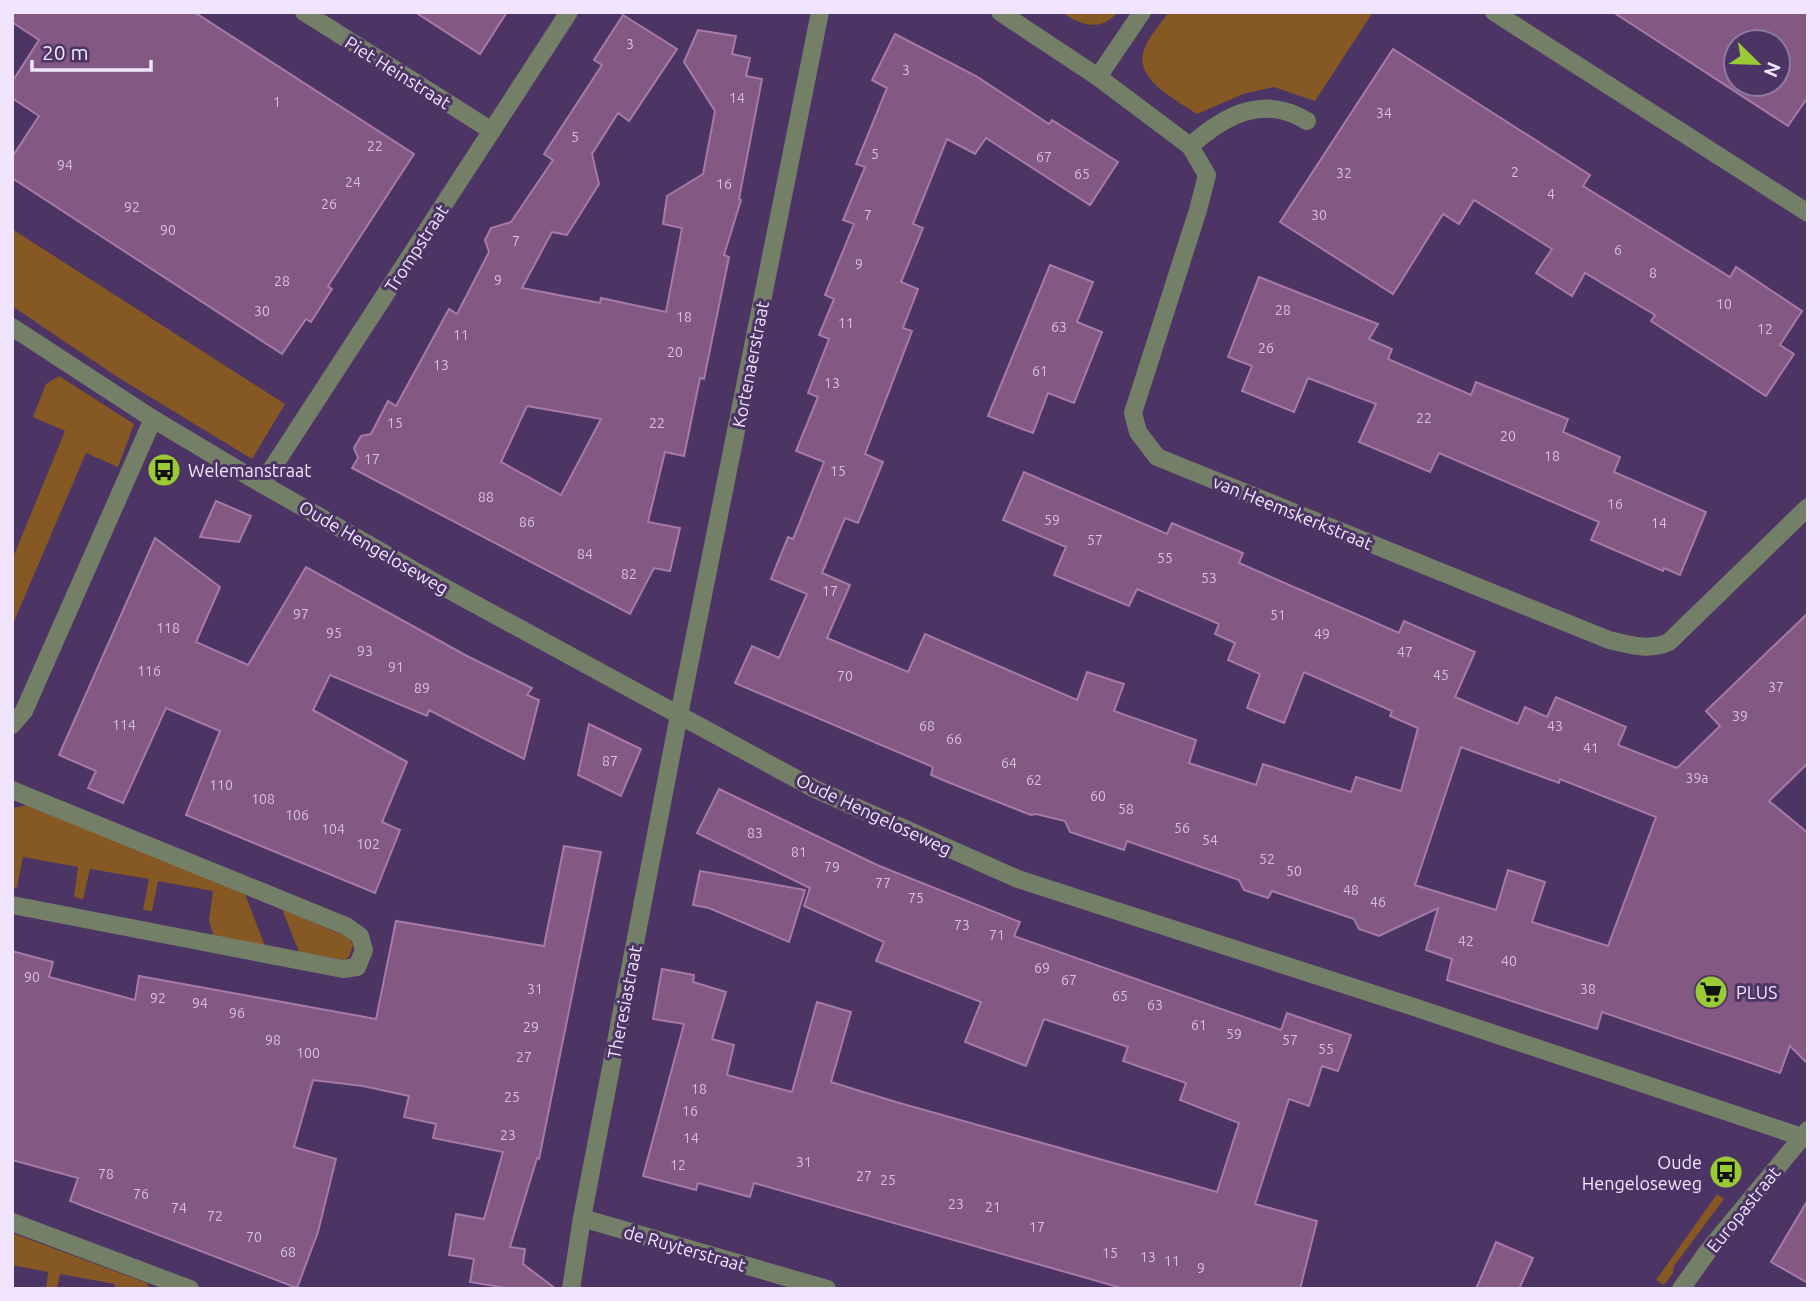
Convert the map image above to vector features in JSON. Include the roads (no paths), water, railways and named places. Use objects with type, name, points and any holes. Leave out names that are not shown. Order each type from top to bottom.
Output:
[{"type":"street","name":"Piet Heinstraat","points":[[304,12],[492,131]]},
{"type":"street","name":"Trompstraat","points":[[262,484],[569,12]]},
{"type":"street","name":"Kortenaerstraat","points":[[679,715],[820,12]]},
{"type":"street","name":"van Heemskerkstraat","points":[[1000,12],[1098,77],[1190,146],[1207,175],[1133,413],[1138,432],[1157,457],[1609,640],[1657,648],[1669,642],[1808,507]]},
{"type":"street","points":[[1098,77],[1142,12]]},
{"type":"street","points":[[1494,12],[1808,213]]},
{"type":"street","points":[[1190,146],[1213,126],[1248,111],[1277,109],[1294,113],[1307,121]]},
{"type":"street","name":"Oude Hengeloseweg","points":[[12,327],[153,419],[262,484],[438,584],[815,789],[1018,879],[1806,1135]]},
{"type":"street","points":[[12,725],[24,711],[153,419]]},
{"type":"street","name":"Theresiastraat","points":[[571,1289],[582,1218],[679,715]]},
{"type":"street","points":[[12,790],[346,926],[360,936],[364,950],[357,967],[343,969],[12,905]]},
{"type":"street","name":"Europastraat","points":[[1681,1289],[1708,1251],[1806,1135]]},
{"type":"street","name":"de Ruyterstraat","points":[[582,1218],[827,1289]]},
{"type":"street","points":[[12,1222],[190,1289]]},
{"type":"place","name":"Welemanstraat","points":[[164,470]]},
{"type":"place","name":"PLUS","points":[[1711,992]]},
{"type":"place","name":"Oude Hengeloseweg","points":[[1726,1172]]}]
